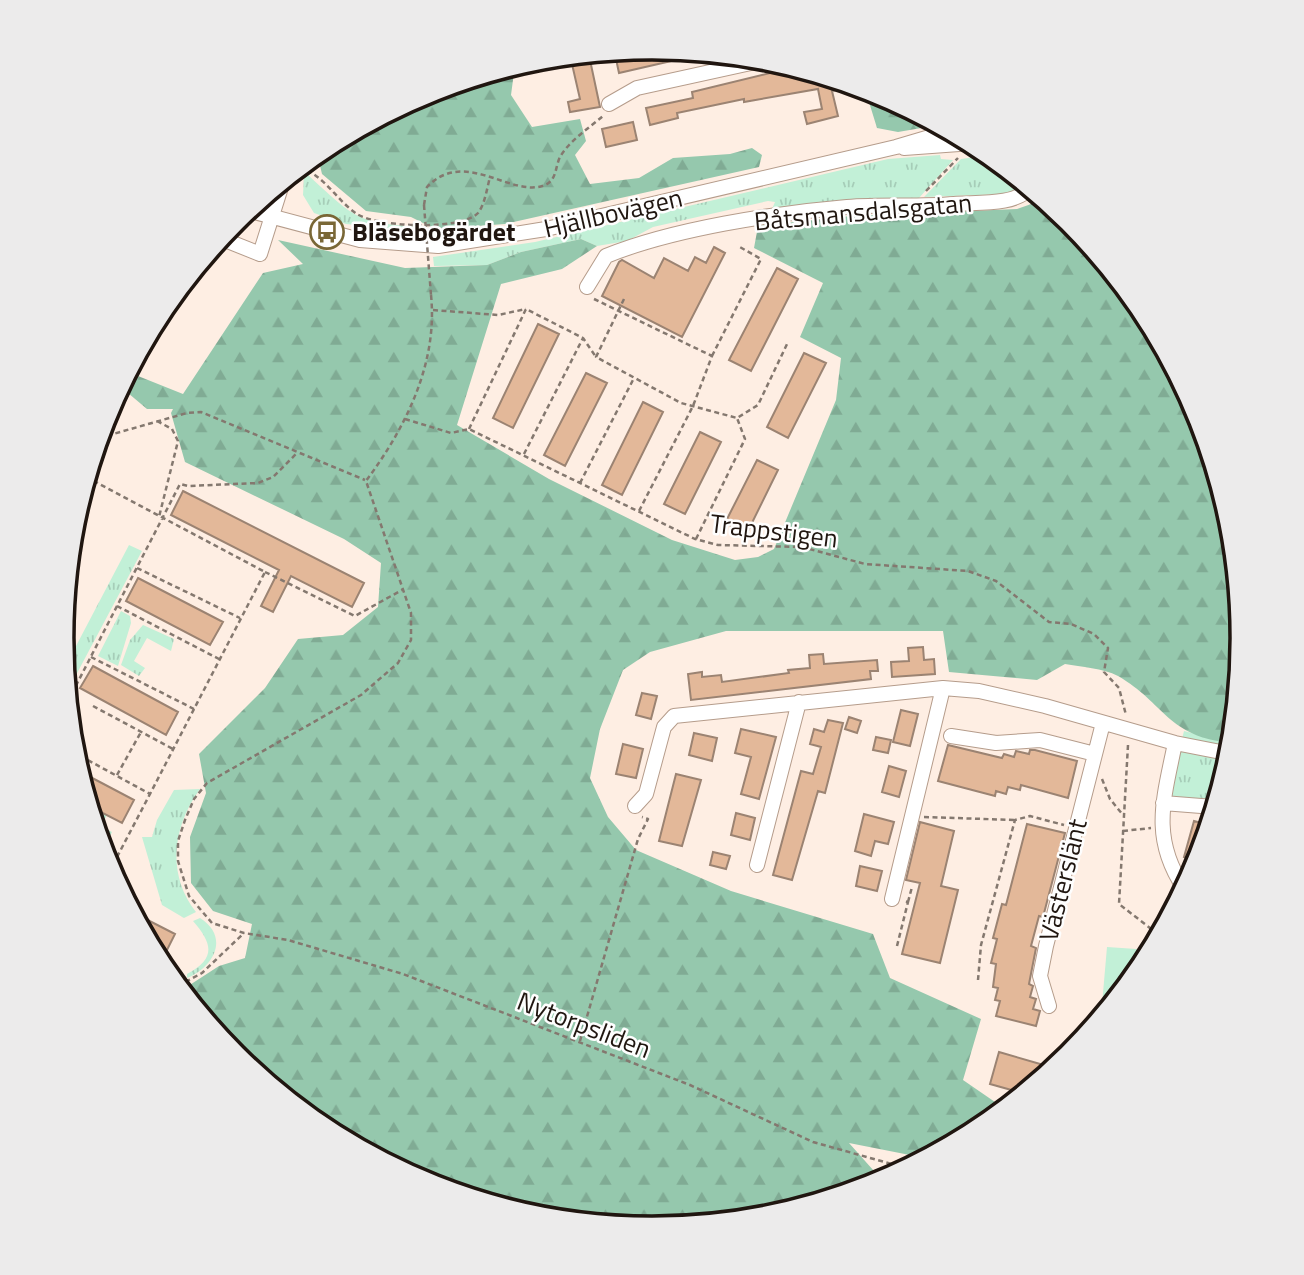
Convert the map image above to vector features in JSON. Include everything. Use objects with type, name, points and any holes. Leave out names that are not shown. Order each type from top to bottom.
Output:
[{"type":"street","points":[[609,104],[637,88],[737,66]]},
{"type":"street","name":"Hjällbovägen","points":[[260,214],[360,240],[438,246],[545,229],[896,147],[937,135]]},
{"type":"street","name":"Hjällbovägen","points":[[896,147],[961,150]]},
{"type":"street","name":"Båtsmansdalsgatan","points":[[587,287],[606,256],[663,238],[785,214],[849,207],[1017,198],[1022,194]]},
{"type":"street","points":[[230,242],[260,254],[277,198]]},
{"type":"street","points":[[892,899],[943,688]]},
{"type":"street","points":[[635,806],[646,794],[664,727],[674,716],[943,688],[979,691],[1045,706],[1175,743],[1219,752]]},
{"type":"street","points":[[758,866],[799,702]]},
{"type":"street","name":"Västerslänt","points":[[1049,1006],[1040,976],[1103,723]]},
{"type":"street","points":[[951,736],[996,743],[1040,740],[1093,759]]},
{"type":"street","points":[[1175,743],[1161,827],[1169,862],[1178,877]]},
{"type":"street","points":[[1163,803],[1204,806]]},
{"type":"path","points":[[111,434],[201,412],[366,481],[405,419],[432,345],[433,310],[424,205],[427,187],[443,174],[460,171],[536,186],[547,184],[555,176],[560,158],[568,147],[607,113],[609,104]]},
{"type":"path","points":[[921,205],[921,196],[961,156]]},
{"type":"path","points":[[309,173],[358,214],[371,220],[414,225],[443,224],[472,217],[480,209],[490,177]]},
{"type":"path","name":"Båtsmansdalsgatan","points":[[638,513],[693,407],[712,356],[761,259],[738,246]]},
{"type":"path","points":[[587,287],[590,297],[712,356]]},
{"type":"path","points":[[596,357],[624,299]]},
{"type":"path","points":[[433,310],[498,315],[526,309],[583,338],[596,357],[634,378],[693,407],[737,418],[758,405],[788,342]]},
{"type":"path","points":[[469,429],[526,309]]},
{"type":"path","points":[[524,454],[583,338]]},
{"type":"path","points":[[580,483],[634,378]]},
{"type":"path","points":[[695,539],[745,439],[737,418]]},
{"type":"path","name":"Trappstigen","points":[[405,419],[451,433],[469,429],[695,539],[718,545],[802,547],[865,564],[968,570],[996,581],[1049,622],[1071,624],[1094,634],[1108,648],[1104,672],[1119,688],[1126,716]]},
{"type":"path","points":[[157,421],[173,429],[178,441],[161,518]]},
{"type":"path","points":[[76,685],[180,484],[199,486],[258,483],[273,477],[297,453]]},
{"type":"path","name":"Nytorpsliden","points":[[366,481],[411,614],[411,640],[398,663],[361,695],[207,783],[194,799],[178,841],[178,861],[189,896],[212,923],[244,933],[288,940],[403,974],[690,1085],[813,1142],[891,1164]]},
{"type":"path","points":[[96,483],[355,616],[402,590]]},
{"type":"path","points":[[137,568],[240,618]]},
{"type":"path","points":[[117,857],[265,572]]},
{"type":"path","points":[[117,606],[219,659]]},
{"type":"path","points":[[91,657],[194,709]]},
{"type":"path","points":[[93,706],[173,749]]},
{"type":"path","points":[[117,776],[141,732]]},
{"type":"path","points":[[1128,741],[1119,904],[1151,929]]},
{"type":"path","points":[[87,759],[150,794]]},
{"type":"path","points":[[1093,759],[1110,799],[1123,815]]},
{"type":"path","points":[[913,815],[1015,820],[1030,816],[1071,827]]},
{"type":"path","points":[[580,1042],[638,839],[648,819]]},
{"type":"path","points":[[978,980],[981,945],[1015,820]]},
{"type":"path","points":[[1122,831],[1161,827]]},
{"type":"path","points":[[897,946],[912,887]]},
{"type":"path","points":[[892,899],[908,902]]},
{"type":"path","points":[[187,981],[202,973],[244,933]]},
{"type":"green space","points":[[513,77],[511,95],[532,127],[580,119],[586,141],[575,155],[590,184],[639,178],[673,158],[730,154],[752,148],[762,155],[759,167],[505,224],[435,229],[411,217],[366,211],[322,174],[320,165],[396,119],[466,90]]},
{"type":"green space","points":[[869,102],[924,128],[898,132],[877,128]]},
{"type":"green space","points":[[940,155],[941,159],[953,160],[919,198],[772,209],[775,202],[768,201],[653,227],[627,241],[597,246],[581,239],[521,252],[487,265],[434,266],[433,257],[535,242],[888,159]]},
{"type":"green space","points":[[973,157],[1016,189],[1006,194],[924,197],[961,159]]},
{"type":"green space","points":[[307,174],[335,200],[357,215],[382,223],[421,227],[422,232],[346,224],[314,213],[303,195],[304,176]]},
{"type":"green space","points":[[1033,203],[1087,256],[1133,316],[1153,349],[1186,416],[1210,488],[1225,562],[1230,638],[1229,675],[1220,741],[1193,734],[1180,726],[1134,686],[1106,671],[1065,664],[1037,680],[949,672],[943,631],[726,631],[650,652],[623,670],[600,729],[590,778],[608,817],[636,850],[731,891],[873,934],[890,978],[981,1019],[963,1080],[995,1102],[910,1155],[849,1143],[874,1171],[838,1185],[802,1196],[727,1211],[652,1216],[577,1211],[539,1204],[502,1196],[431,1172],[396,1156],[331,1118],[271,1072],[217,1019],[190,985],[219,966],[245,958],[252,924],[213,911],[191,883],[190,837],[206,793],[199,754],[265,688],[298,639],[343,635],[378,607],[381,563],[344,539],[185,462],[171,413],[173,409],[147,409],[129,393],[137,376],[183,394],[263,273],[303,264],[278,240],[405,268],[487,265],[521,252],[581,239],[597,246],[562,269],[501,284],[457,425],[549,479],[672,540],[735,560],[758,557],[774,549],[836,400],[841,358],[800,337],[823,283],[754,248],[758,226],[851,216],[1017,209]]},
{"type":"green space","points":[[129,545],[142,551],[75,677],[74,649]]},
{"type":"green space","points":[[121,611],[130,616],[131,623],[118,666],[98,656]]},
{"type":"green space","points":[[143,625],[174,639],[171,651],[147,638],[134,661],[145,668],[139,676],[121,665],[130,640]]},
{"type":"green space","points":[[1184,731],[1221,740],[1206,799],[1168,796]]},
{"type":"green space","points":[[200,789],[184,818],[177,850],[180,882],[196,912],[184,918],[162,905],[142,837],[152,837],[157,820],[174,790]]},
{"type":"green space","points":[[200,918],[214,934],[215,951],[205,967],[187,978],[187,974],[197,968],[207,956],[207,943],[193,921]]},
{"type":"green space","points":[[1107,947],[1139,949],[1133,959],[1102,1000]]},
{"type":"building","points":[[616,61],[673,61],[619,73]]},
{"type":"building","points":[[591,63],[600,107],[570,112],[568,102],[580,99],[572,65]]},
{"type":"building","points":[[772,73],[838,90],[832,91],[838,116],[807,124],[804,112],[822,109],[818,89],[744,102],[744,99],[677,113],[678,118],[650,125],[646,108],[693,98],[692,92]]},
{"type":"building","points":[[633,122],[637,140],[606,147],[602,129]]},
{"type":"building","points":[[714,247],[725,253],[682,337],[602,296],[622,260],[654,278],[664,258],[688,271],[695,257],[706,263]]},
{"type":"building","points":[[777,268],[798,279],[751,371],[729,360]]},
{"type":"building","points":[[538,324],[559,334],[513,428],[493,418]]},
{"type":"building","points":[[804,353],[826,363],[788,438],[767,427]]},
{"type":"building","points":[[586,373],[607,383],[565,466],[544,455]]},
{"type":"building","points":[[643,402],[663,412],[622,495],[602,485]]},
{"type":"building","points":[[700,432],[721,442],[685,514],[664,504]]},
{"type":"building","points":[[757,460],[778,470],[747,533],[725,523]]},
{"type":"building","points":[[183,491],[364,583],[352,607],[291,576],[273,612],[261,606],[279,570],[171,515]]},
{"type":"building","points":[[138,578],[223,622],[210,645],[126,601]]},
{"type":"building","points":[[923,647],[924,660],[934,659],[935,674],[892,677],[891,662],[909,661],[908,648]]},
{"type":"building","points":[[823,654],[824,664],[877,660],[878,671],[870,671],[871,679],[691,700],[688,674],[702,672],[702,677],[721,675],[722,682],[789,673],[788,670],[810,668],[809,655]]},
{"type":"building","points":[[93,666],[178,712],[166,735],[80,688]]},
{"type":"building","points":[[642,693],[657,696],[651,719],[636,715]]},
{"type":"building","points":[[901,710],[918,714],[910,746],[893,742]]},
{"type":"building","points":[[849,717],[861,721],[857,733],[845,729]]},
{"type":"building","points":[[828,720],[843,723],[825,793],[818,791],[792,880],[773,875],[801,771],[813,774],[821,747],[810,744],[814,729],[824,732]]},
{"type":"building","points":[[741,729],[776,737],[759,799],[741,794],[751,757],[735,753]]},
{"type":"building","points":[[694,733],[717,738],[712,761],[689,755]]},
{"type":"building","points":[[876,737],[891,740],[888,753],[873,750]]},
{"type":"building","points":[[623,744],[643,749],[636,778],[616,774]]},
{"type":"building","points":[[948,745],[1002,758],[1004,754],[1014,757],[1016,751],[1029,754],[1030,750],[1035,750],[1077,761],[1068,798],[1021,785],[1020,790],[1008,787],[1006,794],[996,791],[995,796],[938,781]]},
{"type":"building","points":[[889,766],[906,771],[899,797],[882,792]]},
{"type":"building","points":[[676,774],[701,780],[682,846],[659,841]]},
{"type":"building","points":[[92,778],[134,800],[122,823],[102,813]]},
{"type":"building","points":[[736,813],[755,818],[750,840],[731,835]]},
{"type":"building","points":[[864,814],[894,822],[888,844],[875,841],[871,856],[855,851]]},
{"type":"building","points":[[1194,821],[1199,822],[1187,858],[1184,857]]},
{"type":"building","points":[[920,822],[954,831],[941,886],[958,890],[940,963],[902,954],[920,883],[906,880]]},
{"type":"building","points":[[1027,824],[1065,833],[1043,917],[1039,916],[1031,946],[1036,948],[1029,984],[1033,986],[1030,997],[1036,999],[1033,1009],[1040,1011],[1036,1026],[996,1016],[1000,1001],[995,1000],[998,988],[993,987],[996,964],[991,963],[997,939],[993,938],[1002,904],[1006,905]]},
{"type":"building","points":[[713,852],[730,856],[726,869],[710,865]]},
{"type":"building","points":[[860,866],[882,871],[877,891],[856,886]]},
{"type":"building","points":[[148,920],[175,934],[166,951]]},
{"type":"building","points":[[999,1052],[1041,1064],[1011,1090],[990,1084]]},
{"type":"place","name":"Bläsebogärdet","points":[[327,232]]}]
